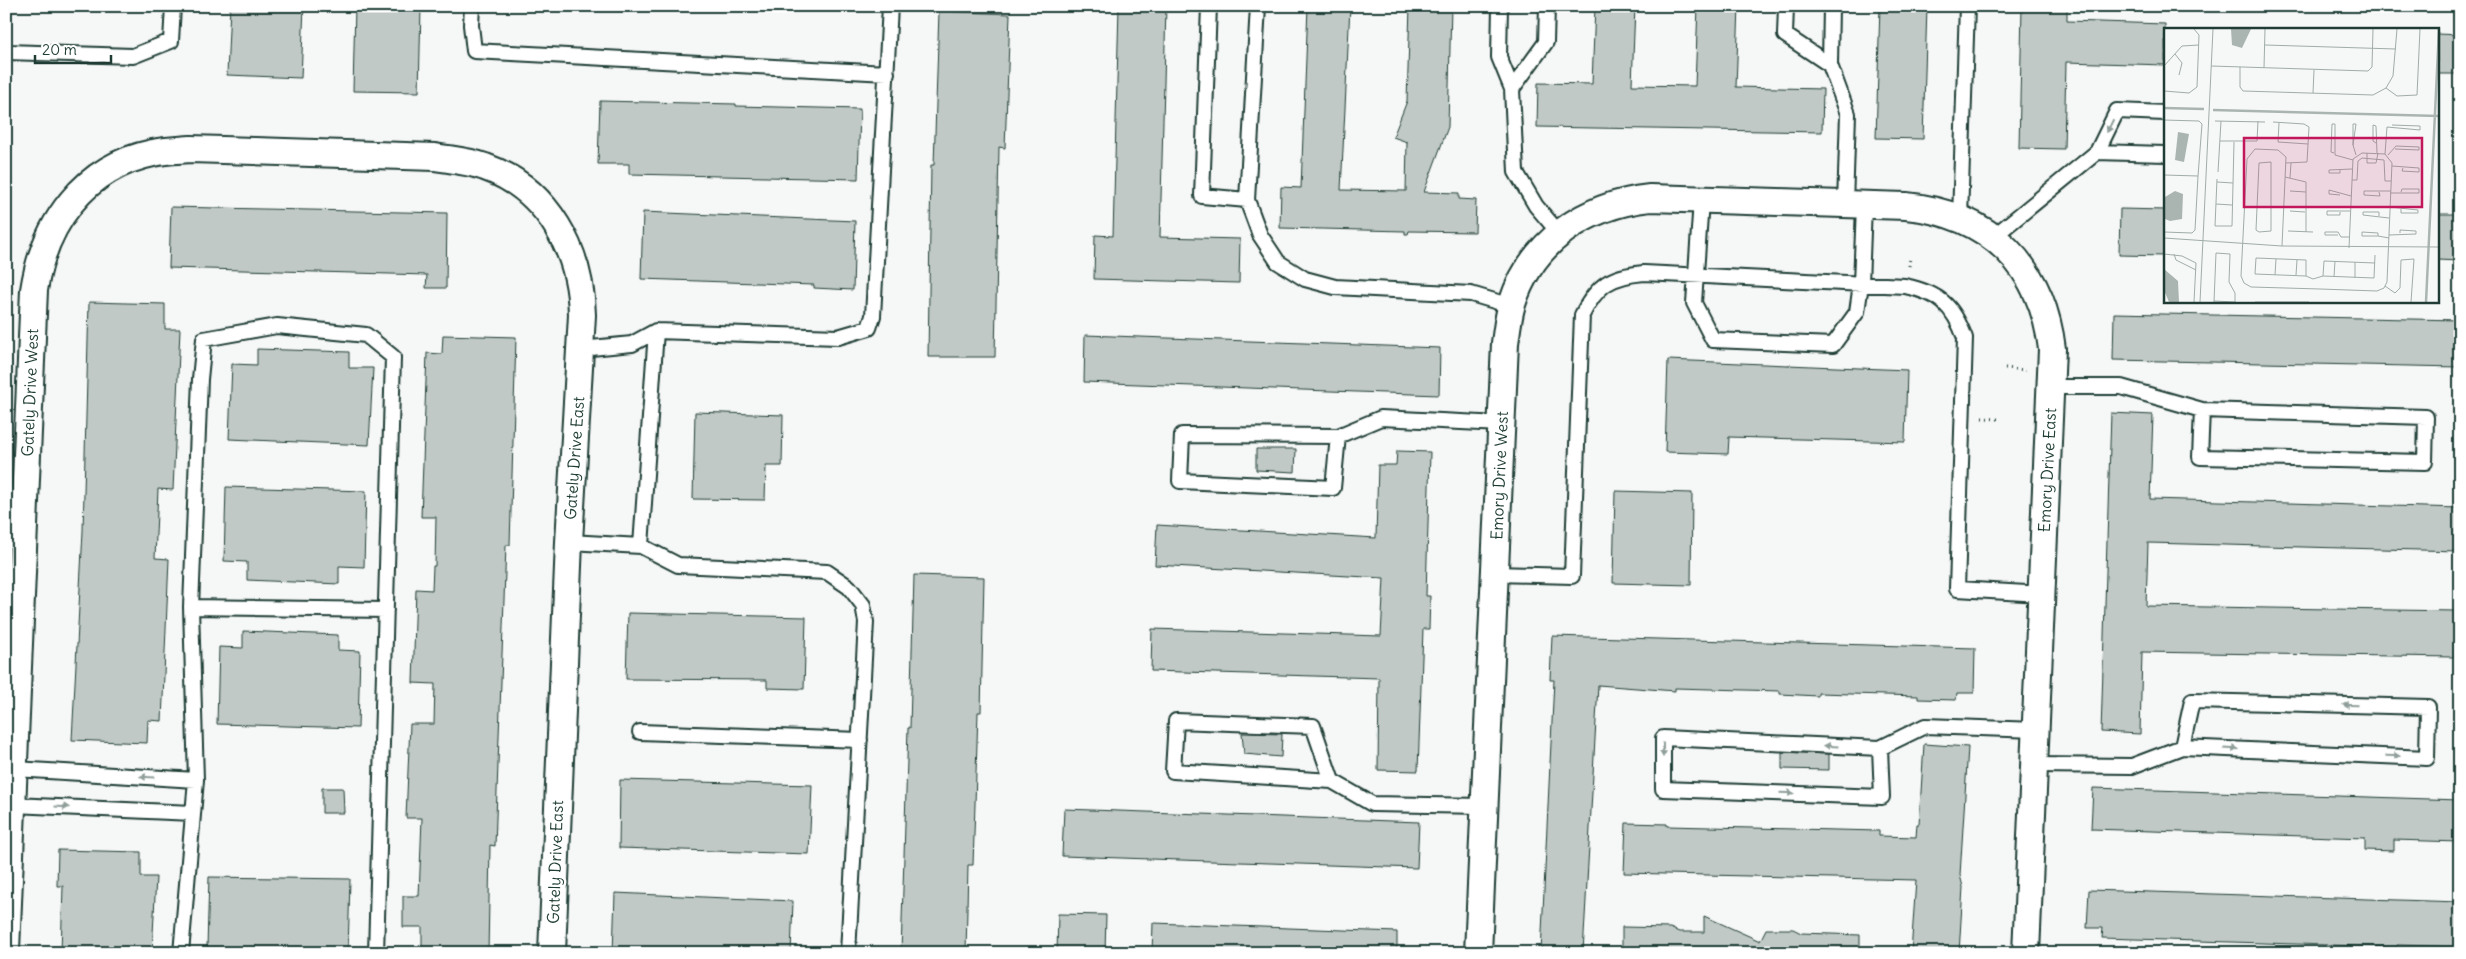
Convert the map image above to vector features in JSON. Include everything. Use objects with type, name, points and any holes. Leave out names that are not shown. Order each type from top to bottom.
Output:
[{"type":"street","name":"Gately Drive West","points":[[6,950],[34,290],[48,236],[69,204],[87,186],[110,170],[135,158],[154,152],[191,149],[322,154]]},
{"type":"street","name":"Gately Drive East","points":[[322,154],[435,157],[468,162],[503,176],[534,198],[558,226],[574,260],[582,297],[569,542],[552,953]]},
{"type":"street","name":"Emory Drive West","points":[[1478,953],[1505,343],[1511,306],[1526,272],[1559,233],[1579,219],[1613,204],[1650,198],[1769,202]]},
{"type":"street","name":"Emory Drive East","points":[[1769,202],[1924,208],[1960,218],[1992,237],[2019,263],[2039,295],[2051,340],[2051,388],[2026,953]]},
{"type":"lane","points":[[6,52],[133,56],[171,41],[173,6]]},
{"type":"lane","points":[[472,6],[471,25],[474,51],[887,74]]},
{"type":"lane","points":[[580,349],[632,344],[656,331],[838,337],[869,328],[873,316],[890,6]]},
{"type":"lane","points":[[1209,6],[1202,196],[1247,200]]},
{"type":"lane","points":[[1258,6],[1247,200],[1260,235],[1278,262],[1305,279],[1335,287],[1471,294],[1511,306]]},
{"type":"lane","points":[[1500,6],[1499,57],[1512,89],[1516,172],[1536,206],[1559,233]]},
{"type":"lane","points":[[1512,89],[1546,42],[1547,6]]},
{"type":"lane","points":[[1786,6],[1785,35],[1830,66]]},
{"type":"lane","points":[[1701,200],[1694,303],[1713,340],[1833,345],[1857,312],[1861,284],[1848,114],[1830,66],[1831,6]]},
{"type":"lane","points":[[1960,218],[1967,6]]},
{"type":"lane","points":[[1992,237],[2097,152],[2117,111],[2164,113]]},
{"type":"lane","points":[[2097,152],[2164,154]]},
{"type":"lane","points":[[1494,574],[1572,576],[1579,335],[1582,315],[1591,297],[1605,283],[1624,275],[1644,273],[1905,286],[1926,290],[1944,302],[1958,318],[1965,338],[1957,589],[2042,594]]},
{"type":"lane","points":[[181,953],[196,780],[191,607],[200,379],[204,339],[277,326],[366,335],[393,357],[376,953]]},
{"type":"lane","points":[[641,546],[656,331]]},
{"type":"lane","points":[[2051,388],[2121,387],[2202,410],[2426,417],[2425,462],[2200,457],[2202,410]]},
{"type":"lane","points":[[1338,436],[1333,488],[1180,481],[1182,435],[1338,436],[1381,418],[1501,424]]},
{"type":"lane","points":[[569,542],[641,546],[678,566],[827,572],[849,587],[864,605],[866,622],[848,953]]},
{"type":"lane","points":[[191,607],[386,610]]},
{"type":"lane","points":[[2034,766],[2132,766],[2182,747],[2427,758],[2428,707],[2192,702],[2182,747]]},
{"type":"lane","points":[[1332,781],[1313,726],[1176,721],[1173,771],[1332,781],[1372,804],[1484,806]]},
{"type":"lane","points":[[1880,748],[1882,797],[1663,789],[1663,738],[1880,748],[1925,726],[2036,730]]},
{"type":"lane","points":[[640,732],[860,740]]},
{"type":"lane","points":[[15,769],[196,780]]},
{"type":"lane","points":[[13,805],[193,813]]},
{"type":"path","points":[[1979,418],[1999,419]]},
{"type":"building","points":[[230,6],[304,6],[301,78],[227,75]]},
{"type":"building","points":[[355,6],[421,6],[419,92],[353,91]]},
{"type":"building","points":[[1119,6],[1166,6],[1160,237],[1240,239],[1239,283],[1094,279],[1095,235],[1113,236]]},
{"type":"building","points":[[1308,6],[1350,6],[1341,190],[1406,191],[1407,142],[1393,137],[1407,101],[1410,6],[1451,6],[1448,127],[1424,192],[1459,193],[1459,199],[1476,200],[1475,232],[1409,231],[1408,234],[1405,234],[1405,231],[1280,228],[1281,187],[1301,188]]},
{"type":"building","points":[[1595,6],[1635,6],[1632,85],[1695,86],[1698,6],[1739,6],[1736,87],[1823,89],[1822,132],[1537,127],[1538,83],[1592,84]]},
{"type":"building","points":[[1880,6],[1927,6],[1923,139],[1876,138]]},
{"type":"building","points":[[2022,6],[2067,6],[2067,21],[2165,24],[2164,65],[2066,62],[2064,149],[2019,148]]},
{"type":"building","points":[[939,11],[1010,14],[1005,148],[999,147],[995,357],[928,357],[931,165],[934,165]]},
{"type":"building","points":[[2438,34],[2460,35],[2460,74],[2438,74]]},
{"type":"building","points":[[600,101],[860,109],[858,179],[629,174],[629,164],[598,164]]},
{"type":"building","points":[[171,207],[447,213],[446,288],[426,288],[427,275],[169,268]]},
{"type":"building","points":[[2120,209],[2164,210],[2164,256],[2119,255]]},
{"type":"building","points":[[643,212],[855,221],[853,290],[814,288],[814,285],[641,279]]},
{"type":"building","points":[[2438,214],[2460,214],[2460,261],[2438,260]]},
{"type":"building","points":[[89,302],[165,304],[165,329],[180,329],[173,490],[158,489],[155,558],[169,559],[162,721],[148,720],[147,743],[72,740],[83,531]]},
{"type":"building","points":[[2114,313],[2460,320],[2460,367],[2113,360]]},
{"type":"building","points":[[443,335],[516,337],[510,545],[506,545],[495,846],[490,845],[488,953],[422,953],[422,927],[403,927],[403,896],[419,896],[422,818],[406,818],[410,724],[434,724],[435,684],[413,683],[416,589],[432,590],[433,566],[435,566],[436,517],[421,517],[427,353],[442,354]]},
{"type":"building","points":[[1085,335],[1440,348],[1439,395],[1084,382]]},
{"type":"building","points":[[257,349],[349,352],[349,368],[373,368],[369,445],[229,439],[232,364],[257,365]]},
{"type":"building","points":[[1668,360],[1907,370],[1905,442],[1729,437],[1728,454],[1665,452]]},
{"type":"building","points":[[695,412],[783,415],[782,466],[766,466],[765,500],[693,499]]},
{"type":"building","points":[[2111,413],[2153,415],[2150,499],[2460,508],[2459,551],[2148,543],[2146,606],[2455,611],[2454,657],[2142,652],[2140,734],[2101,732]]},
{"type":"building","points":[[1256,449],[1296,449],[1295,472],[1256,470]]},
{"type":"building","points":[[1397,451],[1430,452],[1426,596],[1430,596],[1429,629],[1423,629],[1418,771],[1378,770],[1379,678],[1151,671],[1152,629],[1381,636],[1384,578],[1155,565],[1157,525],[1376,538],[1378,465],[1396,465]]},
{"type":"building","points":[[226,487],[366,491],[364,567],[339,566],[339,584],[247,580],[247,562],[224,561]]},
{"type":"building","points":[[1615,491],[1692,493],[1691,585],[1613,583]]},
{"type":"building","points":[[914,575],[984,577],[981,712],[978,712],[973,865],[968,865],[966,953],[901,953]]},
{"type":"building","points":[[628,613],[806,617],[804,689],[767,688],[767,680],[626,679]]},
{"type":"building","points":[[243,631],[338,635],[338,650],[360,651],[358,728],[217,724],[219,647],[243,648]]},
{"type":"building","points":[[1552,636],[1975,648],[1974,693],[1957,693],[1956,700],[1918,699],[1918,696],[1818,693],[1818,696],[1780,694],[1780,691],[1675,688],[1675,691],[1598,685],[1583,953],[1541,953],[1554,680],[1550,680]]},
{"type":"building","points":[[1242,733],[1282,734],[1281,757],[1244,754]]},
{"type":"building","points":[[1924,744],[1968,747],[1960,875],[1963,887],[1959,953],[1911,953],[1916,880],[1624,873],[1626,823],[1667,824],[1667,826],[1879,831],[1879,836],[1916,837],[1917,824],[1919,824]]},
{"type":"building","points":[[1782,752],[1829,754],[1829,770],[1782,769]]},
{"type":"building","points":[[620,780],[812,785],[809,854],[619,848]]},
{"type":"building","points":[[322,788],[343,788],[344,813],[322,813]]},
{"type":"building","points":[[2093,788],[2460,800],[2460,842],[2394,840],[2394,851],[2365,850],[2365,838],[2091,829]]},
{"type":"building","points":[[1064,809],[1419,822],[1417,868],[1062,856]]},
{"type":"building","points":[[58,850],[141,852],[141,877],[156,877],[152,953],[61,953],[63,886],[57,886]]},
{"type":"building","points":[[209,877],[350,879],[348,953],[231,953],[231,948],[207,948]]},
{"type":"building","points":[[2089,890],[2460,902],[2460,947],[2397,945],[2397,947],[2102,938],[2103,928],[2087,928]]},
{"type":"building","points":[[615,893],[793,901],[791,953],[613,953]]},
{"type":"building","points":[[1058,914],[1106,915],[1105,953],[1057,953]]},
{"type":"building","points":[[1704,916],[1760,941],[1766,929],[1793,929],[1801,933],[1860,935],[1860,953],[1622,953],[1622,927],[1670,928],[1679,932],[1704,932]]},
{"type":"building","points":[[1153,923],[1397,932],[1397,953],[1152,953]]}]
